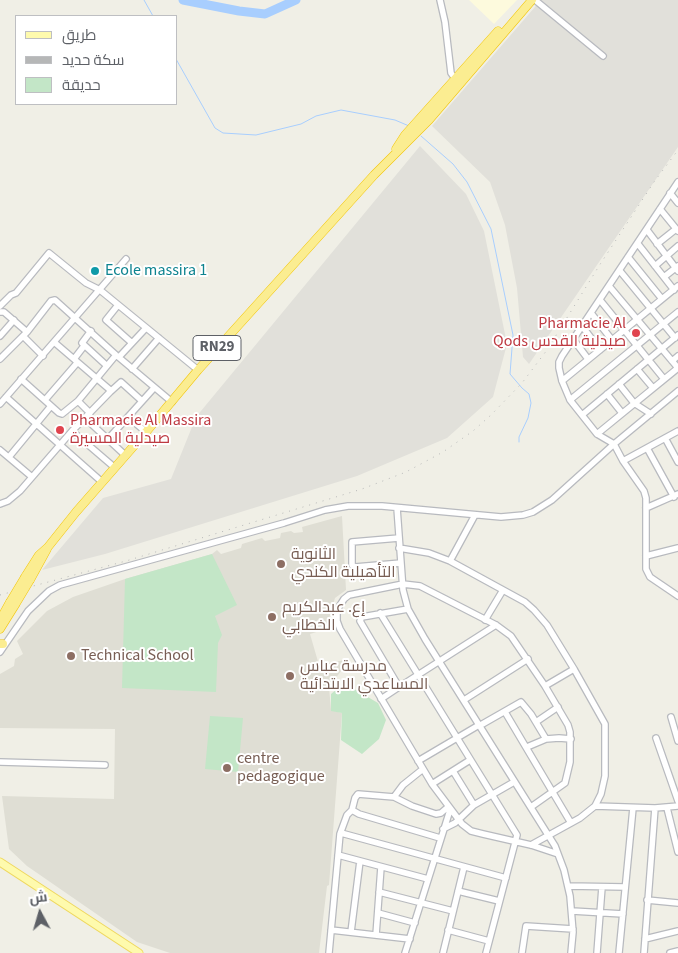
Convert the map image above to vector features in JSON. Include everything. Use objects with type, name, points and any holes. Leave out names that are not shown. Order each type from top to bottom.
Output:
[{"type":"highway","name":"RN29","points":[[0,620],[48,547],[114,467],[198,370],[392,155],[409,141],[428,120],[457,81],[526,0]]},
{"type":"highway","name":"RN29","points":[[504,28],[534,0]]},
{"type":"highway","name":"RN29","points":[[0,629],[12,604]]},
{"type":"main road","points":[[1,860],[139,953]]},
{"type":"street","points":[[440,0],[450,62],[457,81]]},
{"type":"street","points":[[534,0],[603,56]]},
{"type":"street","points":[[678,182],[559,362],[562,381],[570,400],[597,434],[614,444],[623,461],[644,491],[646,498],[646,569],[650,577],[678,596]]},
{"type":"street","points":[[670,193],[678,203]]},
{"type":"street","points":[[657,244],[677,230],[660,209]]},
{"type":"street","points":[[647,230],[677,269],[664,277]]},
{"type":"street","points":[[562,381],[676,288],[664,277],[638,244]]},
{"type":"street","points":[[655,266],[678,246]]},
{"type":"street","points":[[0,306],[11,295],[16,293],[50,252],[86,283],[100,290],[198,370]]},
{"type":"street","points":[[628,257],[662,299]]},
{"type":"street","points":[[0,404],[126,259]]},
{"type":"street","points":[[582,415],[677,337],[620,271]]},
{"type":"street","points":[[597,434],[678,368],[609,286]]},
{"type":"street","points":[[1,357],[25,334],[52,300],[56,301],[172,402]]},
{"type":"street","points":[[600,300],[664,380]]},
{"type":"street","points":[[118,305],[106,320],[132,343]]},
{"type":"street","points":[[0,312],[4,312],[14,320],[43,356]]},
{"type":"street","points":[[570,400],[678,312]]},
{"type":"street","points":[[591,313],[612,340]]},
{"type":"street","points":[[0,336],[14,320]]},
{"type":"street","points":[[582,326],[600,350]]},
{"type":"street","points":[[21,379],[62,414],[78,401],[106,365],[132,343],[146,328]]},
{"type":"street","points":[[90,331],[82,342],[84,346],[106,365]]},
{"type":"street","points":[[132,369],[159,338]]},
{"type":"street","points":[[573,339],[588,359]]},
{"type":"street","points":[[54,342],[110,392]]},
{"type":"street","points":[[45,400],[76,361],[84,346]]},
{"type":"street","points":[[672,361],[678,356]]},
{"type":"street","points":[[637,369],[652,388]]},
{"type":"street","points":[[0,504],[8,502],[72,431],[119,383],[121,382],[142,402]]},
{"type":"street","points":[[619,384],[634,403],[651,414]]},
{"type":"street","points":[[108,439],[154,388]]},
{"type":"street","points":[[2,646],[38,601],[49,591],[60,585],[336,508],[359,506],[512,516],[533,512],[558,494],[614,444],[678,392]]},
{"type":"street","points":[[607,394],[622,414]]},
{"type":"street","points":[[6,397],[102,482]]},
{"type":"street","points":[[78,401],[90,413]]},
{"type":"street","points":[[9,457],[51,406]]},
{"type":"street","points":[[128,417],[146,432]]},
{"type":"street","points":[[85,418],[125,455]]},
{"type":"street","points":[[72,431],[114,467]]},
{"type":"street","points":[[623,461],[678,431]]},
{"type":"street","points":[[665,438],[678,462]]},
{"type":"street","points":[[646,508],[676,496],[647,448]]},
{"type":"street","points":[[1,452],[32,477]]},
{"type":"street","points":[[397,508],[399,548],[408,609],[514,782],[549,834],[558,854],[568,886],[572,911],[572,953]]},
{"type":"street","points":[[450,561],[475,515]]},
{"type":"street","points":[[399,538],[352,542],[352,565],[356,567],[401,563]]},
{"type":"street","points":[[399,548],[429,552],[450,561],[525,602],[547,625],[605,724],[605,776],[601,794],[595,806],[586,814],[531,845]]},
{"type":"street","points":[[646,556],[678,548]]},
{"type":"street","points":[[531,807],[565,783],[570,762],[571,739],[568,725],[528,659],[511,636],[496,625],[428,589],[414,584],[403,584],[350,595],[344,599],[337,610],[337,622],[340,629],[432,784],[464,827],[558,854]]},
{"type":"street","points":[[486,620],[504,590]]},
{"type":"street","points":[[399,687],[360,621],[362,617],[408,609]]},
{"type":"street","points":[[380,614],[516,833],[516,842],[486,953]]},
{"type":"street","points":[[381,699],[496,625]]},
{"type":"street","points":[[464,700],[528,659]]},
{"type":"street","points":[[545,686],[574,669]]},
{"type":"street","points":[[418,761],[505,712],[518,702],[522,702],[546,739]]},
{"type":"street","points":[[536,722],[558,708]]},
{"type":"street","points":[[505,712],[571,823]]},
{"type":"street","points":[[671,718],[678,741]]},
{"type":"street","points":[[656,738],[678,801]]},
{"type":"street","points":[[526,747],[546,739],[571,739]]},
{"type":"street","points":[[432,784],[470,760]]},
{"type":"street","points":[[0,762],[105,764]]},
{"type":"street","points":[[394,797],[403,786],[423,769]]},
{"type":"street","points":[[453,771],[474,805]]},
{"type":"street","points":[[443,829],[452,825],[474,805],[514,782]]},
{"type":"street","points":[[328,953],[341,833],[347,815],[352,810],[358,794],[394,797],[412,806],[436,814],[449,808]]},
{"type":"street","points":[[595,806],[633,808],[667,808],[678,806]]},
{"type":"street","points":[[405,953],[449,808]]},
{"type":"street","points":[[619,953],[633,808]]},
{"type":"street","points":[[644,953],[655,808]]},
{"type":"street","points":[[667,808],[678,852]]},
{"type":"street","points":[[352,810],[359,814],[440,838]]},
{"type":"street","points":[[341,833],[506,878]]},
{"type":"street","points":[[338,855],[428,879]]},
{"type":"street","points":[[352,932],[360,861]]},
{"type":"street","points":[[376,935],[381,867]]},
{"type":"street","points":[[443,953],[464,867]]},
{"type":"street","points":[[568,886],[625,888]]},
{"type":"street","points":[[597,953],[602,887]]},
{"type":"street","points":[[458,891],[499,901]]},
{"type":"street","points":[[379,892],[453,911]]},
{"type":"street","points":[[647,900],[678,903]]},
{"type":"street","points":[[572,911],[623,914]]},
{"type":"street","points":[[378,913],[414,923]]},
{"type":"street","points":[[522,953],[526,926],[573,929]]},
{"type":"street","points":[[330,930],[410,938]]},
{"type":"street","points":[[448,930],[489,940]]},
{"type":"street","points":[[644,939],[678,931]]},
{"type":"street","points":[[670,953],[678,951]]},
{"type":"shaded area","points":[[469,0],[517,0],[494,24]]},
{"type":"shaded area","points":[[541,0],[678,0],[678,147],[529,364],[523,357],[517,288],[505,225],[490,182],[432,126]]},
{"type":"shaded area","points":[[420,146],[466,194],[484,231],[507,344],[493,397],[447,438],[357,476],[105,554],[42,570],[103,498],[171,479],[196,417]]},
{"type":"shaded area","name":"centre pedagogique","points":[[342,516],[346,590],[335,598],[326,629],[310,634],[319,665],[350,659],[329,687],[331,710],[342,713],[329,885],[327,886],[319,953],[170,953],[137,942],[27,866],[9,849],[2,796],[114,799],[115,729],[0,728],[0,674],[14,666],[15,659],[23,654],[17,641],[47,611],[73,597],[125,579],[212,554],[217,550],[221,554],[241,548],[242,544],[262,538],[265,541],[280,538],[281,533],[291,531],[294,533],[303,532],[302,527]]},
{"type":"green space","points":[[212,554],[237,605],[215,616],[222,635],[218,643],[216,692],[122,688],[125,579]]},
{"type":"green space","points":[[344,683],[378,703],[386,720],[379,739],[362,754],[341,740],[342,713],[331,711],[331,694]]},
{"type":"green space","points":[[210,716],[243,718],[238,772],[205,769]]},
{"type":"waterway","points":[[144,0],[152,15]]},
{"type":"waterway","points":[[183,0],[265,14],[296,0]]},
{"type":"waterway","points":[[178,63],[215,128],[223,133],[256,135],[301,124],[316,116],[341,110],[395,120],[409,126]]},
{"type":"waterway","points":[[421,136],[453,164],[467,182],[491,229],[513,335],[510,374],[529,394],[531,403],[528,418],[519,437],[519,442]]},
{"type":"railway","points":[[0,595],[126,561],[362,489],[406,472],[443,452],[473,431],[522,383],[547,350],[654,182],[678,150]]},
{"type":"place","name":"Ecole massira 1","points":[[95,271]]},
{"type":"place","name":"Pharmacie Al Qods صيدلية القدس","points":[[636,333]]},
{"type":"place","name":"Pharmacie Al Massira صيدلية المسيرة","points":[[60,430]]},
{"type":"place","name":"الثانوية التأهيلية الكندي","points":[[281,564]]},
{"type":"place","name":"إع. عبدالكريم الخطابي","points":[[272,617]]},
{"type":"place","name":"Technical School","points":[[71,656]]},
{"type":"place","name":"مدرسة عباس المساعدي الابتدائية","points":[[290,676]]},
{"type":"place","name":"centre pedagogique","points":[[227,768]]}]
